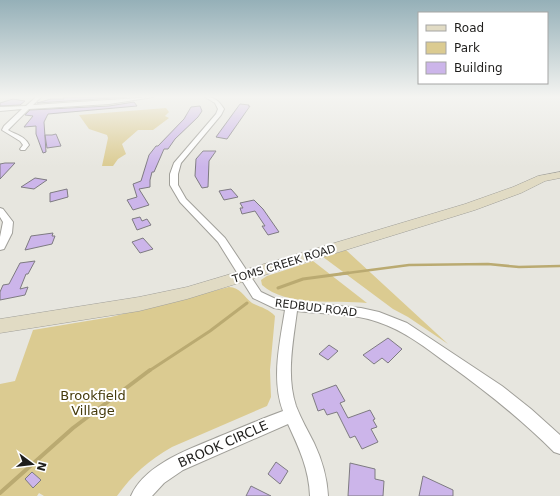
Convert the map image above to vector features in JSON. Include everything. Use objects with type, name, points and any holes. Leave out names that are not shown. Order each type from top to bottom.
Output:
[{"type":"street","points":[[13,120],[5,130],[25,141],[26,145],[23,149]]},
{"type":"street","name":"REDBUD ROAD","points":[[214,120],[178,163],[174,174],[174,184],[183,200],[222,240],[236,264],[246,275],[252,289],[259,296],[278,305],[379,317],[403,326],[497,391],[526,414],[560,446]]},
{"type":"street","name":"TOMS CREEK ROAD","points":[[0,326],[153,302],[470,207],[517,190],[542,178],[560,175]]},
{"type":"street","points":[[0,211],[8,222],[7,233],[0,247]]},
{"type":"street","points":[[291,307],[286,343],[285,369],[288,406],[314,459],[317,471],[319,496]]},
{"type":"street","name":"BROOK CIRCLE","points":[[140,496],[165,471],[187,458],[266,424],[292,415]]},
{"type":"green space","points":[[83,120],[166,120],[153,130],[138,130],[122,144],[126,154],[118,159],[113,166],[102,166],[108,138],[107,135],[89,129]]},
{"type":"green space","points":[[346,250],[448,344],[408,317],[393,309],[323,257]]},
{"type":"green space","points":[[313,261],[367,303],[298,300],[284,297],[272,292],[262,285],[261,280],[267,276]]},
{"type":"green space","name":"Brookfield Village","points":[[233,287],[242,293],[252,303],[267,310],[275,316],[270,370],[271,397],[267,406],[172,447],[148,463],[129,481],[117,496],[44,496],[39,493],[37,496],[0,496],[0,384],[15,381],[33,330],[111,317]]},
{"type":"building","points":[[30,120],[45,120],[46,152],[43,153],[36,134],[36,126],[24,127]]},
{"type":"building","points":[[183,120],[195,120],[175,139],[168,149],[164,149],[154,172],[152,172],[150,187],[139,189],[149,205],[133,210],[127,200],[137,197],[133,184],[141,181],[149,155],[156,146],[158,146]]},
{"type":"building","points":[[228,120],[240,120],[227,139],[216,137]]},
{"type":"building","points":[[56,134],[61,146],[47,148],[45,135]]},
{"type":"building","points":[[203,151],[216,151],[209,161],[208,187],[202,188],[195,176],[196,159]]},
{"type":"building","points":[[15,163],[0,179],[0,164]]},
{"type":"building","points":[[35,178],[47,180],[34,189],[21,187]]},
{"type":"building","points":[[67,189],[68,197],[50,202],[50,193]]},
{"type":"building","points":[[231,189],[238,197],[224,200],[219,191]]},
{"type":"building","points":[[254,200],[263,209],[279,232],[268,235],[262,226],[265,226],[255,211],[242,214],[240,208],[243,208],[240,203]]},
{"type":"building","points":[[140,217],[142,221],[147,219],[151,225],[137,230],[132,219]]},
{"type":"building","points":[[53,233],[52,236],[55,236],[52,244],[25,250],[31,236]]},
{"type":"building","points":[[143,238],[153,249],[140,253],[132,242]]},
{"type":"building","points":[[35,261],[28,274],[26,274],[20,289],[28,287],[25,295],[0,300],[0,292],[3,285],[9,284],[20,263]]},
{"type":"building","points":[[388,338],[402,349],[388,363],[382,358],[374,364],[363,355]]},
{"type":"building","points":[[329,345],[338,351],[328,360],[319,354]]},
{"type":"building","points":[[336,385],[345,401],[340,403],[348,418],[370,410],[377,427],[371,429],[378,442],[362,449],[355,436],[350,438],[337,412],[327,415],[324,409],[318,411],[312,394]]},
{"type":"building","points":[[276,462],[288,471],[280,484],[268,474]]},
{"type":"building","points":[[350,463],[375,469],[375,479],[384,481],[383,496],[348,496]]},
{"type":"building","points":[[32,472],[41,480],[33,488],[25,479]]},
{"type":"building","points":[[423,476],[453,490],[453,496],[419,496]]},
{"type":"building","points":[[251,486],[271,496],[246,496]]},
{"type":"waterway","points":[[340,274],[409,265],[488,264],[519,267],[560,266]]},
{"type":"waterway","points":[[278,288],[303,279],[348,273]]},
{"type":"waterway","points":[[149,371],[210,331],[247,303]]},
{"type":"waterway","points":[[0,493],[73,428],[150,370]]}]
